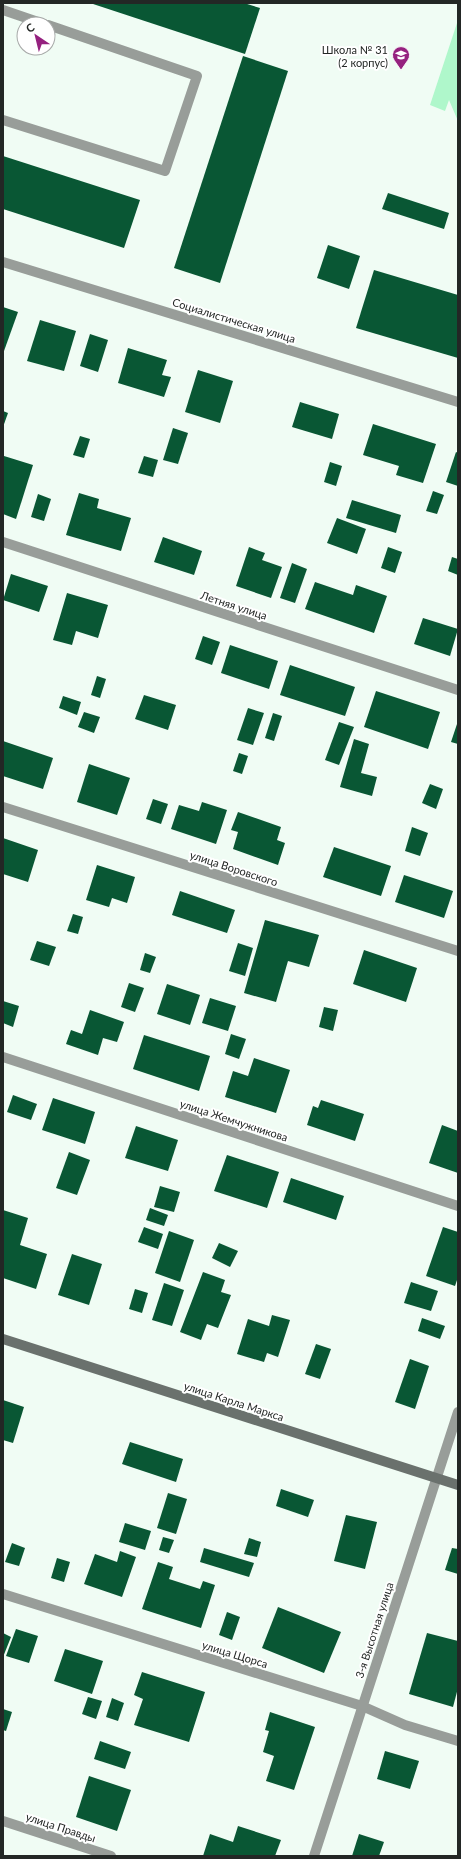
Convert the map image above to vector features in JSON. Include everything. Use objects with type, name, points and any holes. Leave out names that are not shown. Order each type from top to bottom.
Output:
[{"type":"main road","name":"улица Карла Маркса","points":[[3,1339],[458,1485]]},
{"type":"street","points":[[3,10],[21,16]]},
{"type":"street","points":[[3,120],[165,171],[197,76],[56,28]]},
{"type":"street","name":"Социалистическая улица","points":[[3,262],[458,402]]},
{"type":"street","name":"Летняя улица","points":[[3,542],[458,690]]},
{"type":"street","name":"улица Воровского","points":[[3,808],[458,951]]},
{"type":"street","name":"улица Жемчужникова","points":[[3,1057],[458,1206]]},
{"type":"street","name":"3-я Высотная улица","points":[[314,1856],[458,1412]]},
{"type":"street","name":"улица Щорса","points":[[3,1594],[362,1706],[405,1726],[458,1741]]},
{"type":"street","name":"улица Правды","points":[[3,1821],[111,1856]]},
{"type":"green space","points":[[458,20],[458,121],[449,100],[445,111],[430,105]]},
{"type":"building","points":[[90,3],[244,3],[260,8],[245,54]]},
{"type":"building","points":[[243,56],[288,71],[220,283],[174,268]]},
{"type":"building","points":[[3,156],[140,200],[124,248],[3,209]]},
{"type":"building","points":[[388,193],[449,213],[444,229],[382,209]]},
{"type":"building","points":[[328,245],[360,256],[349,289],[317,278]]},
{"type":"building","points":[[374,270],[458,295],[458,358],[356,328]]},
{"type":"building","points":[[3,307],[18,312],[4,351],[3,350]]},
{"type":"building","points":[[40,320],[76,331],[64,371],[27,361]]},
{"type":"building","points":[[90,334],[108,340],[98,372],[80,366]]},
{"type":"building","points":[[128,348],[167,360],[162,375],[171,377],[164,397],[118,383]]},
{"type":"building","points":[[198,370],[233,381],[220,423],[185,412]]},
{"type":"building","points":[[300,402],[339,414],[332,439],[292,427]]},
{"type":"building","points":[[3,411],[8,413],[3,427]]},
{"type":"building","points":[[373,424],[436,444],[423,483],[396,475],[399,466],[363,455]]},
{"type":"building","points":[[173,428],[188,433],[178,464],[163,460]]},
{"type":"building","points":[[80,436],[90,439],[84,458],[73,455]]},
{"type":"building","points":[[456,452],[458,453],[458,486],[446,482]]},
{"type":"building","points":[[4,456],[33,465],[16,519],[3,514]]},
{"type":"building","points":[[144,456],[158,460],[153,477],[138,473]]},
{"type":"building","points":[[330,462],[342,466],[336,486],[324,482]]},
{"type":"building","points":[[433,491],[444,495],[437,514],[426,511]]},
{"type":"building","points":[[79,493],[99,499],[97,508],[131,518],[121,551],[66,535]]},
{"type":"building","points":[[38,494],[51,499],[44,521],[31,517]]},
{"type":"building","points":[[352,500],[401,515],[396,533],[346,518]]},
{"type":"building","points":[[337,518],[366,529],[357,554],[327,543]]},
{"type":"building","points":[[163,537],[202,551],[194,575],[154,562]]},
{"type":"building","points":[[249,547],[265,553],[262,560],[282,567],[271,598],[236,586]]},
{"type":"building","points":[[388,547],[402,552],[395,573],[381,568]]},
{"type":"building","points":[[452,557],[458,559],[458,575],[448,571]]},
{"type":"building","points":[[292,563],[307,569],[295,603],[280,598]]},
{"type":"building","points":[[11,574],[48,586],[39,612],[3,600]]},
{"type":"building","points":[[315,582],[353,595],[356,585],[387,596],[374,633],[305,609]]},
{"type":"building","points":[[67,593],[108,605],[98,638],[76,631],[72,645],[53,640]]},
{"type":"building","points":[[423,618],[458,629],[450,656],[414,644]]},
{"type":"building","points":[[203,636],[220,642],[212,665],[195,659]]},
{"type":"building","points":[[230,645],[278,661],[269,689],[221,673]]},
{"type":"building","points":[[290,665],[355,687],[345,716],[280,695]]},
{"type":"building","points":[[97,676],[106,679],[100,698],[91,695]]},
{"type":"building","points":[[376,691],[440,712],[428,749],[364,727]]},
{"type":"building","points":[[144,695],[176,705],[168,730],[135,719]]},
{"type":"building","points":[[63,696],[81,702],[77,715],[59,708]]},
{"type":"building","points":[[248,708],[264,713],[253,745],[237,740]]},
{"type":"building","points":[[84,712],[100,717],[94,733],[78,727]]},
{"type":"building","points":[[273,713],[282,716],[274,741],[265,738]]},
{"type":"building","points":[[458,721],[458,744],[451,742]]},
{"type":"building","points":[[339,722],[354,727],[339,765],[325,760]]},
{"type":"building","points":[[354,739],[369,744],[361,773],[377,777],[372,796],[340,787]]},
{"type":"building","points":[[3,741],[53,758],[43,789],[3,776]]},
{"type":"building","points":[[239,753],[248,756],[242,774],[233,771]]},
{"type":"building","points":[[89,764],[130,778],[117,815],[77,802]]},
{"type":"building","points":[[430,784],[443,789],[436,809],[422,803]]},
{"type":"building","points":[[153,799],[168,804],[161,824],[146,819]]},
{"type":"building","points":[[202,802],[227,810],[216,844],[171,829],[179,805],[199,811]]},
{"type":"building","points":[[238,812],[281,827],[277,840],[285,843],[278,865],[233,849],[238,832],[231,830]]},
{"type":"building","points":[[412,827],[428,833],[420,856],[405,851]]},
{"type":"building","points":[[3,838],[38,850],[28,882],[3,874]]},
{"type":"building","points":[[334,847],[391,866],[381,896],[323,877]]},
{"type":"building","points":[[97,865],[135,877],[127,903],[112,898],[109,907],[86,900]]},
{"type":"building","points":[[404,875],[453,891],[444,918],[395,902]]},
{"type":"building","points":[[180,891],[235,910],[227,933],[172,915]]},
{"type":"building","points":[[73,914],[83,917],[78,934],[67,931]]},
{"type":"building","points":[[265,920],[319,935],[309,967],[288,961],[276,1002],[244,993]]},
{"type":"building","points":[[37,941],[56,947],[49,966],[30,960]]},
{"type":"building","points":[[238,943],[253,948],[245,976],[229,971]]},
{"type":"building","points":[[364,950],[417,968],[406,1002],[353,984]]},
{"type":"building","points":[[145,953],[156,957],[150,973],[140,970]]},
{"type":"building","points":[[129,983],[144,988],[135,1012],[121,1007]]},
{"type":"building","points":[[167,984],[200,995],[190,1025],[157,1014]]},
{"type":"building","points":[[210,998],[236,1006],[228,1031],[202,1023]]},
{"type":"building","points":[[3,1001],[19,1006],[13,1027],[3,1023]]},
{"type":"building","points":[[324,1007],[338,1010],[333,1031],[319,1027]]},
{"type":"building","points":[[90,1010],[124,1022],[117,1042],[103,1038],[98,1055],[66,1044],[71,1030],[82,1034]]},
{"type":"building","points":[[231,1034],[246,1039],[239,1059],[225,1054]]},
{"type":"building","points":[[144,1035],[210,1056],[199,1091],[133,1069]]},
{"type":"building","points":[[254,1058],[290,1070],[276,1113],[225,1097],[233,1071],[248,1076]]},
{"type":"building","points":[[13,1095],[37,1104],[31,1120],[7,1112]]},
{"type":"building","points":[[53,1098],[95,1112],[85,1144],[42,1130]]},
{"type":"building","points":[[321,1100],[364,1114],[355,1141],[307,1125],[313,1106],[318,1108]]},
{"type":"building","points":[[442,1125],[458,1131],[458,1173],[429,1163]]},
{"type":"building","points":[[136,1126],[178,1140],[168,1171],[125,1158]]},
{"type":"building","points":[[69,1152],[90,1160],[77,1195],[56,1188]]},
{"type":"building","points":[[227,1155],[279,1172],[267,1208],[214,1191]]},
{"type":"building","points":[[291,1178],[344,1196],[336,1220],[283,1202]]},
{"type":"building","points":[[160,1186],[180,1192],[174,1212],[154,1207]]},
{"type":"building","points":[[150,1208],[168,1215],[164,1226],[146,1220]]},
{"type":"building","points":[[3,1210],[28,1218],[20,1245],[47,1254],[36,1289],[3,1278]]},
{"type":"building","points":[[144,1227],[163,1234],[158,1249],[138,1242]]},
{"type":"building","points":[[443,1227],[458,1232],[458,1277],[455,1286],[426,1276]]},
{"type":"building","points":[[169,1231],[194,1240],[180,1282],[155,1273]]},
{"type":"building","points":[[219,1243],[238,1251],[230,1267],[212,1258]]},
{"type":"building","points":[[72,1254],[102,1264],[89,1305],[58,1295]]},
{"type":"building","points":[[203,1272],[225,1280],[221,1292],[231,1295],[218,1328],[207,1324],[201,1340],[180,1332]]},
{"type":"building","points":[[411,1282],[438,1291],[431,1311],[404,1303]]},
{"type":"building","points":[[164,1283],[184,1290],[172,1326],[152,1320]]},
{"type":"building","points":[[135,1289],[148,1293],[142,1313],[129,1309]]},
{"type":"building","points":[[272,1315],[290,1320],[278,1357],[267,1353],[264,1362],[237,1354],[248,1319],[269,1326]]},
{"type":"building","points":[[422,1318],[445,1326],[440,1339],[418,1331]]},
{"type":"building","points":[[316,1344],[331,1349],[320,1379],[305,1374]]},
{"type":"building","points":[[410,1359],[429,1366],[415,1409],[395,1402]]},
{"type":"building","points":[[3,1400],[24,1407],[13,1443],[3,1440]]},
{"type":"building","points":[[130,1442],[183,1459],[176,1482],[122,1464]]},
{"type":"building","points":[[281,1489],[314,1500],[308,1517],[276,1506]]},
{"type":"building","points":[[168,1493],[187,1499],[176,1534],[157,1528]]},
{"type":"building","points":[[346,1515],[377,1522],[365,1569],[334,1561]]},
{"type":"building","points":[[125,1523],[151,1531],[145,1550],[119,1542]]},
{"type":"building","points":[[163,1537],[174,1540],[169,1553],[159,1550]]},
{"type":"building","points":[[249,1538],[261,1542],[257,1557],[244,1554]]},
{"type":"building","points":[[12,1543],[25,1548],[19,1566],[5,1562]]},
{"type":"building","points":[[204,1548],[254,1563],[249,1577],[200,1562]]},
{"type":"building","points":[[452,1548],[458,1549],[458,1574],[445,1570]]},
{"type":"building","points":[[120,1551],[136,1557],[122,1597],[84,1584],[95,1554],[117,1562]]},
{"type":"building","points":[[57,1558],[70,1562],[64,1582],[51,1578]]},
{"type":"building","points":[[158,1562],[173,1567],[169,1579],[200,1589],[203,1581],[215,1585],[201,1628],[142,1609]]},
{"type":"building","points":[[278,1607],[341,1632],[324,1673],[262,1648]]},
{"type":"building","points":[[227,1612],[240,1617],[232,1640],[219,1635]]},
{"type":"building","points":[[16,1629],[38,1636],[29,1663],[6,1656]]},
{"type":"building","points":[[3,1633],[11,1637],[3,1657]]},
{"type":"building","points":[[427,1633],[458,1641],[458,1688],[453,1707],[409,1694]]},
{"type":"building","points":[[65,1649],[103,1661],[92,1694],[54,1681]]},
{"type":"building","points":[[142,1672],[205,1692],[189,1742],[134,1725],[143,1699],[134,1695]]},
{"type":"building","points":[[88,1697],[102,1701],[96,1719],[82,1714]]},
{"type":"building","points":[[112,1698],[124,1703],[118,1721],[106,1717]]},
{"type":"building","points":[[3,1709],[12,1712],[6,1731],[3,1730]]},
{"type":"building","points":[[270,1712],[315,1727],[294,1790],[266,1781],[274,1756],[263,1752],[269,1731],[265,1730]]},
{"type":"building","points":[[100,1741],[131,1752],[125,1769],[94,1759]]},
{"type":"building","points":[[385,1751],[419,1761],[410,1789],[377,1779]]},
{"type":"building","points":[[89,1776],[131,1790],[117,1831],[76,1817]]},
{"type":"building","points":[[238,1826],[281,1840],[275,1856],[203,1856],[210,1834],[233,1842]]},
{"type":"building","points":[[359,1834],[384,1842],[379,1856],[352,1856]]},
{"type":"place","name":"Школа № 31 (2 корпус)","points":[[401,70]]}]
